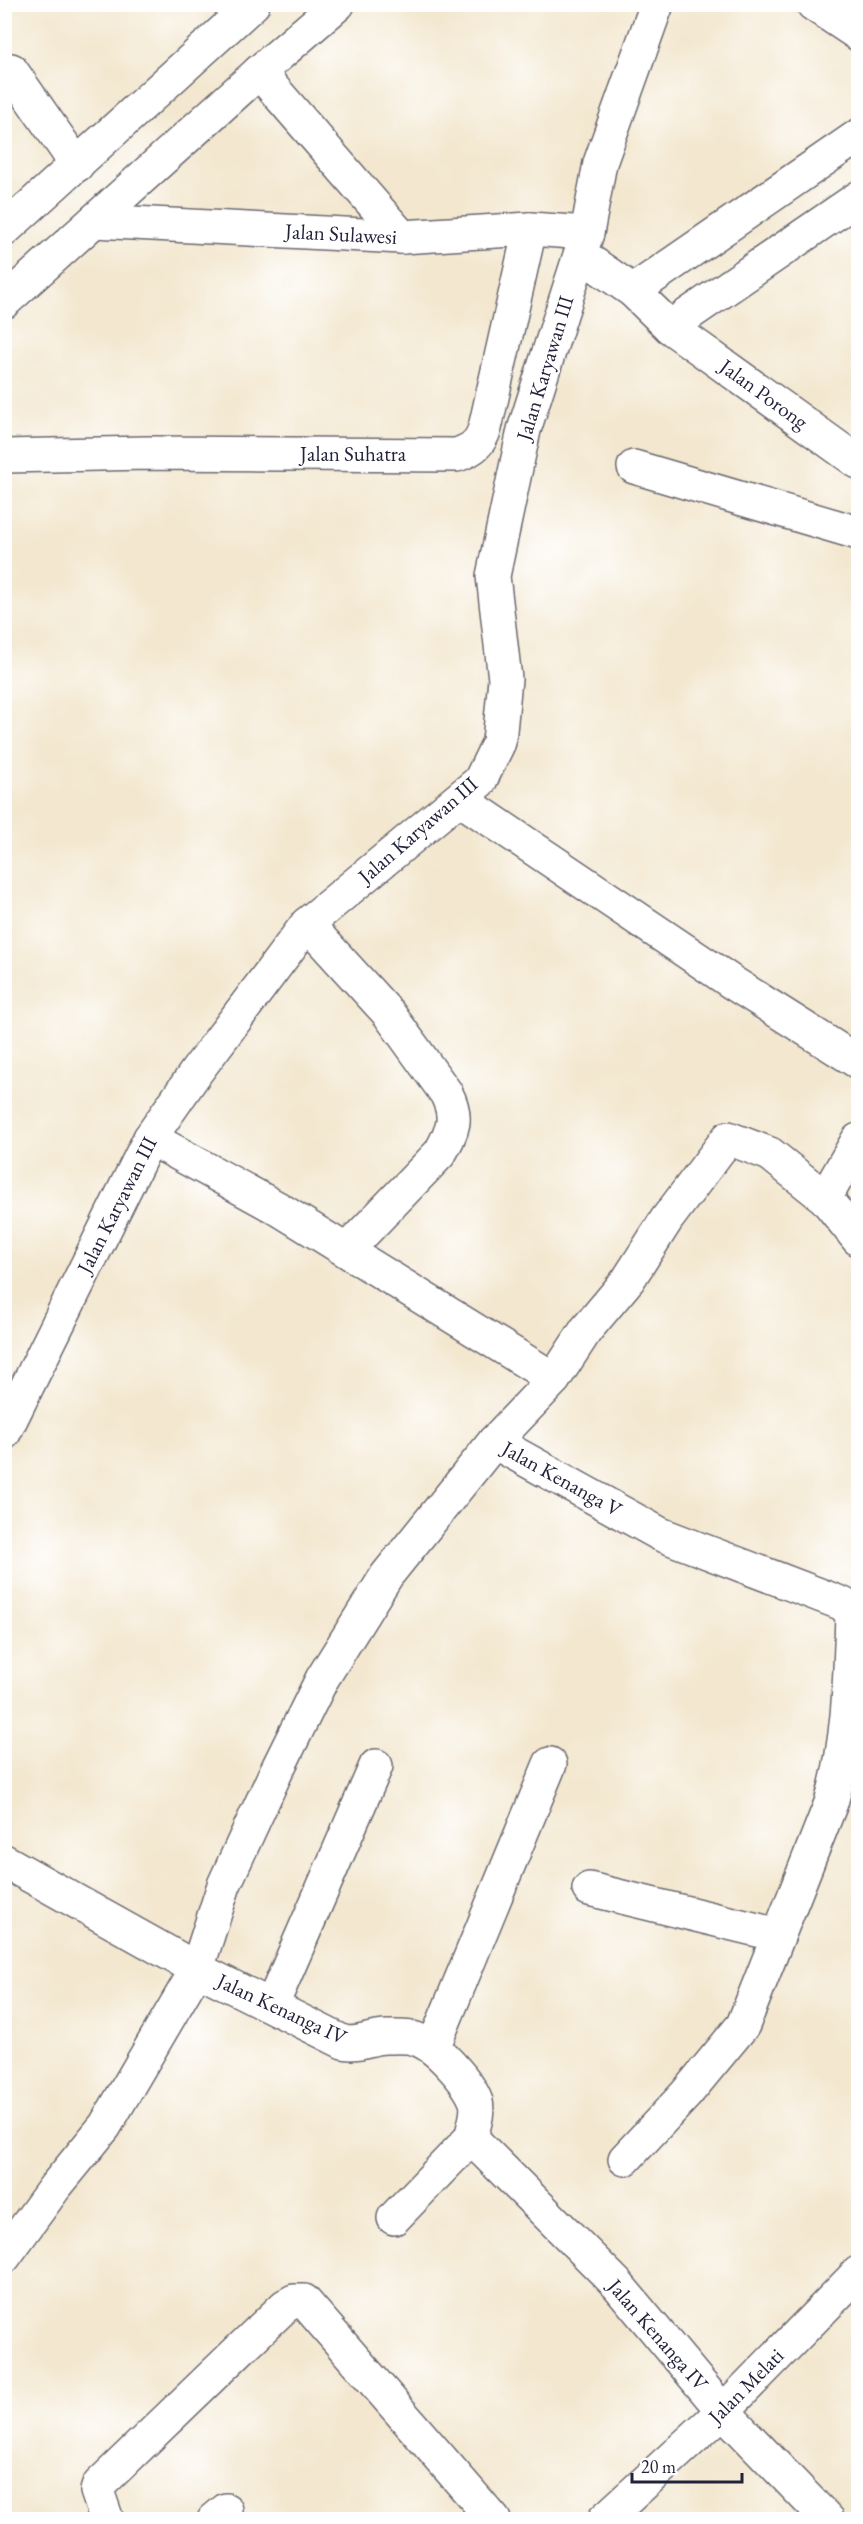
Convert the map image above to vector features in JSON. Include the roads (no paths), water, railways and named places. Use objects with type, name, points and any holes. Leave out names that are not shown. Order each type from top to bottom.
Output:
[{"type":"street","points":[[4,230],[253,4]]},
{"type":"street","points":[[4,302],[338,4]]},
{"type":"street","name":"Jalan Karyawan III","points":[[4,1433],[150,1138],[196,1072],[307,924],[480,781],[499,742],[505,679],[494,576],[524,430],[584,244],[600,163],[657,4]]},
{"type":"street","points":[[813,4],[858,34]]},
{"type":"street","points":[[11,70],[77,165]]},
{"type":"street","points":[[260,72],[402,237]]},
{"type":"street","points":[[633,291],[858,136]]},
{"type":"street","points":[[670,327],[858,198]]},
{"type":"street","name":"Jalan Sulawesi","points":[[94,221],[402,237],[530,229],[584,244]]},
{"type":"street","name":"Jalan Suhatra","points":[[4,456],[147,453],[457,455],[473,449],[481,440],[485,428],[530,229]]},
{"type":"street","name":"Jalan Porong","points":[[584,244],[670,327],[858,462]]},
{"type":"street","points":[[634,467],[858,533]]},
{"type":"street","points":[[460,799],[733,983],[858,1062]]},
{"type":"street","points":[[307,924],[389,1014],[453,1106],[454,1118],[450,1136],[440,1153],[346,1250]]},
{"type":"street","points":[[150,1138],[279,1209],[554,1379]]},
{"type":"street","name":"Jalan Kenanga V","points":[[625,2159],[686,2094],[743,2025],[831,1803],[848,1784],[854,1675],[852,1614],[843,1604],[660,1534],[494,1442],[554,1379],[586,1330],[628,1280],[679,1202],[728,1138],[770,1154],[825,1198]]},
{"type":"street","points":[[858,1140],[825,1198],[858,1239]]},
{"type":"street","points":[[4,2258],[56,2187],[105,2126],[197,1969],[224,1885],[322,1679],[387,1575],[494,1442]]},
{"type":"street","points":[[433,2048],[550,1764]]},
{"type":"street","points":[[273,2005],[376,1766]]},
{"type":"street","name":"Jalan Kenanga IV","points":[[4,1861],[197,1969],[343,2042],[358,2043],[386,2036],[415,2039],[433,2048],[459,2075],[476,2102],[471,2138],[617,2284],[723,2410],[828,2520]]},
{"type":"street","points":[[589,1889],[778,1935]]},
{"type":"street","points":[[394,2218],[471,2138]]},
{"type":"street","name":"Jalan Melati","points":[[604,2520],[723,2410],[858,2273]]},
{"type":"street","points":[[107,2520],[97,2491],[99,2485],[285,2306],[294,2301],[303,2301],[494,2520]]}]
